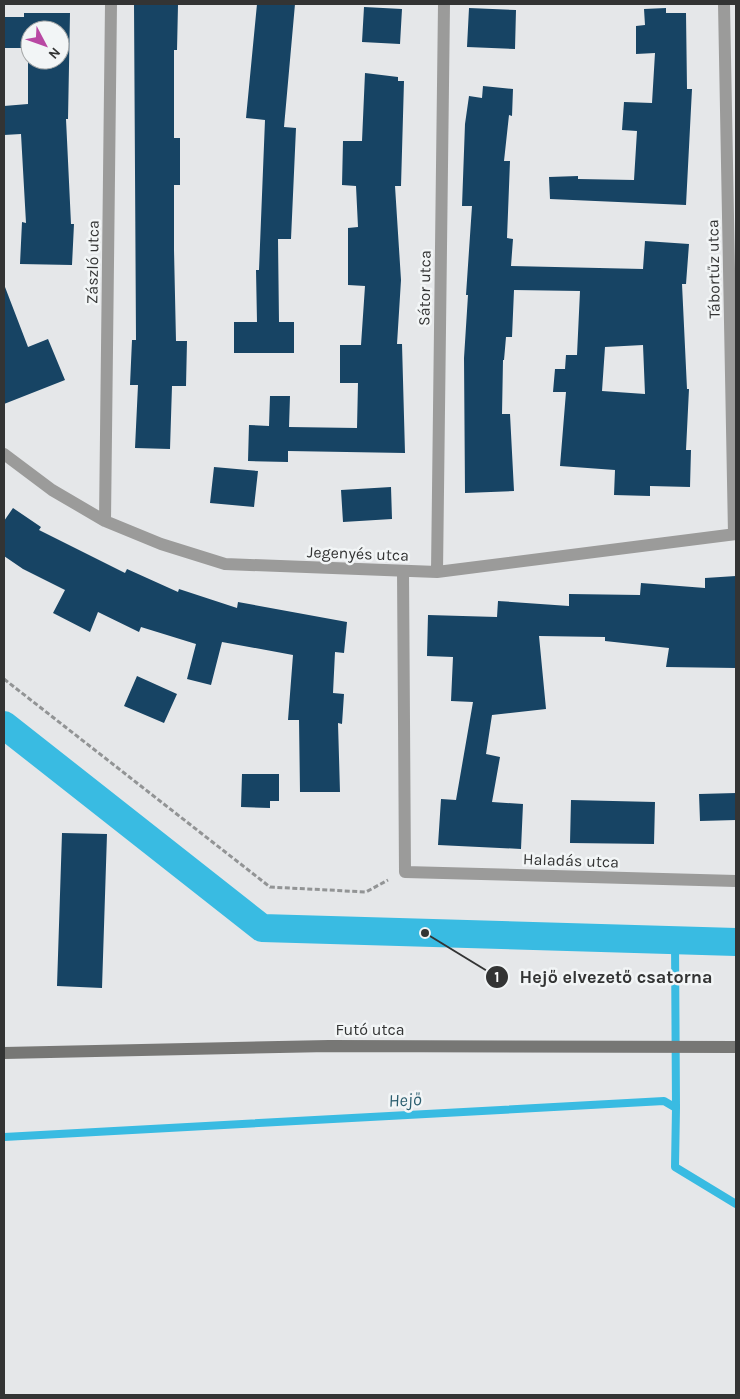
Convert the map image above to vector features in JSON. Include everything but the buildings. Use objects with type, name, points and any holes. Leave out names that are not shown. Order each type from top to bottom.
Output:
[{"type":"main road","name":"Futó utca","points":[[4,1053],[329,1046],[736,1047]]},
{"type":"street","name":"Zászló utca","points":[[105,521],[111,4]]},
{"type":"street","name":"Sátor utca","points":[[437,572],[444,4]]},
{"type":"street","name":"Tábortűz utca","points":[[724,4],[735,534]]},
{"type":"street","name":"Jegenyés utca","points":[[4,454],[52,490],[105,521],[162,544],[225,564],[437,572],[735,534]]},
{"type":"street","points":[[403,571],[405,872]]},
{"type":"street","name":"Haladás utca","points":[[405,872],[736,881]]},
{"type":"path","points":[[4,679],[270,887],[366,892],[405,872]]},
{"type":"waterway","points":[[4,725],[262,928],[736,942]]},
{"type":"waterway","points":[[675,940],[676,1108]]},
{"type":"waterway","name":"Hejő","points":[[4,1137],[664,1101],[676,1108],[675,1167],[736,1204]]},
{"type":"place","name":"Hejő elvezető csatorna","points":[[425,933]]}]
